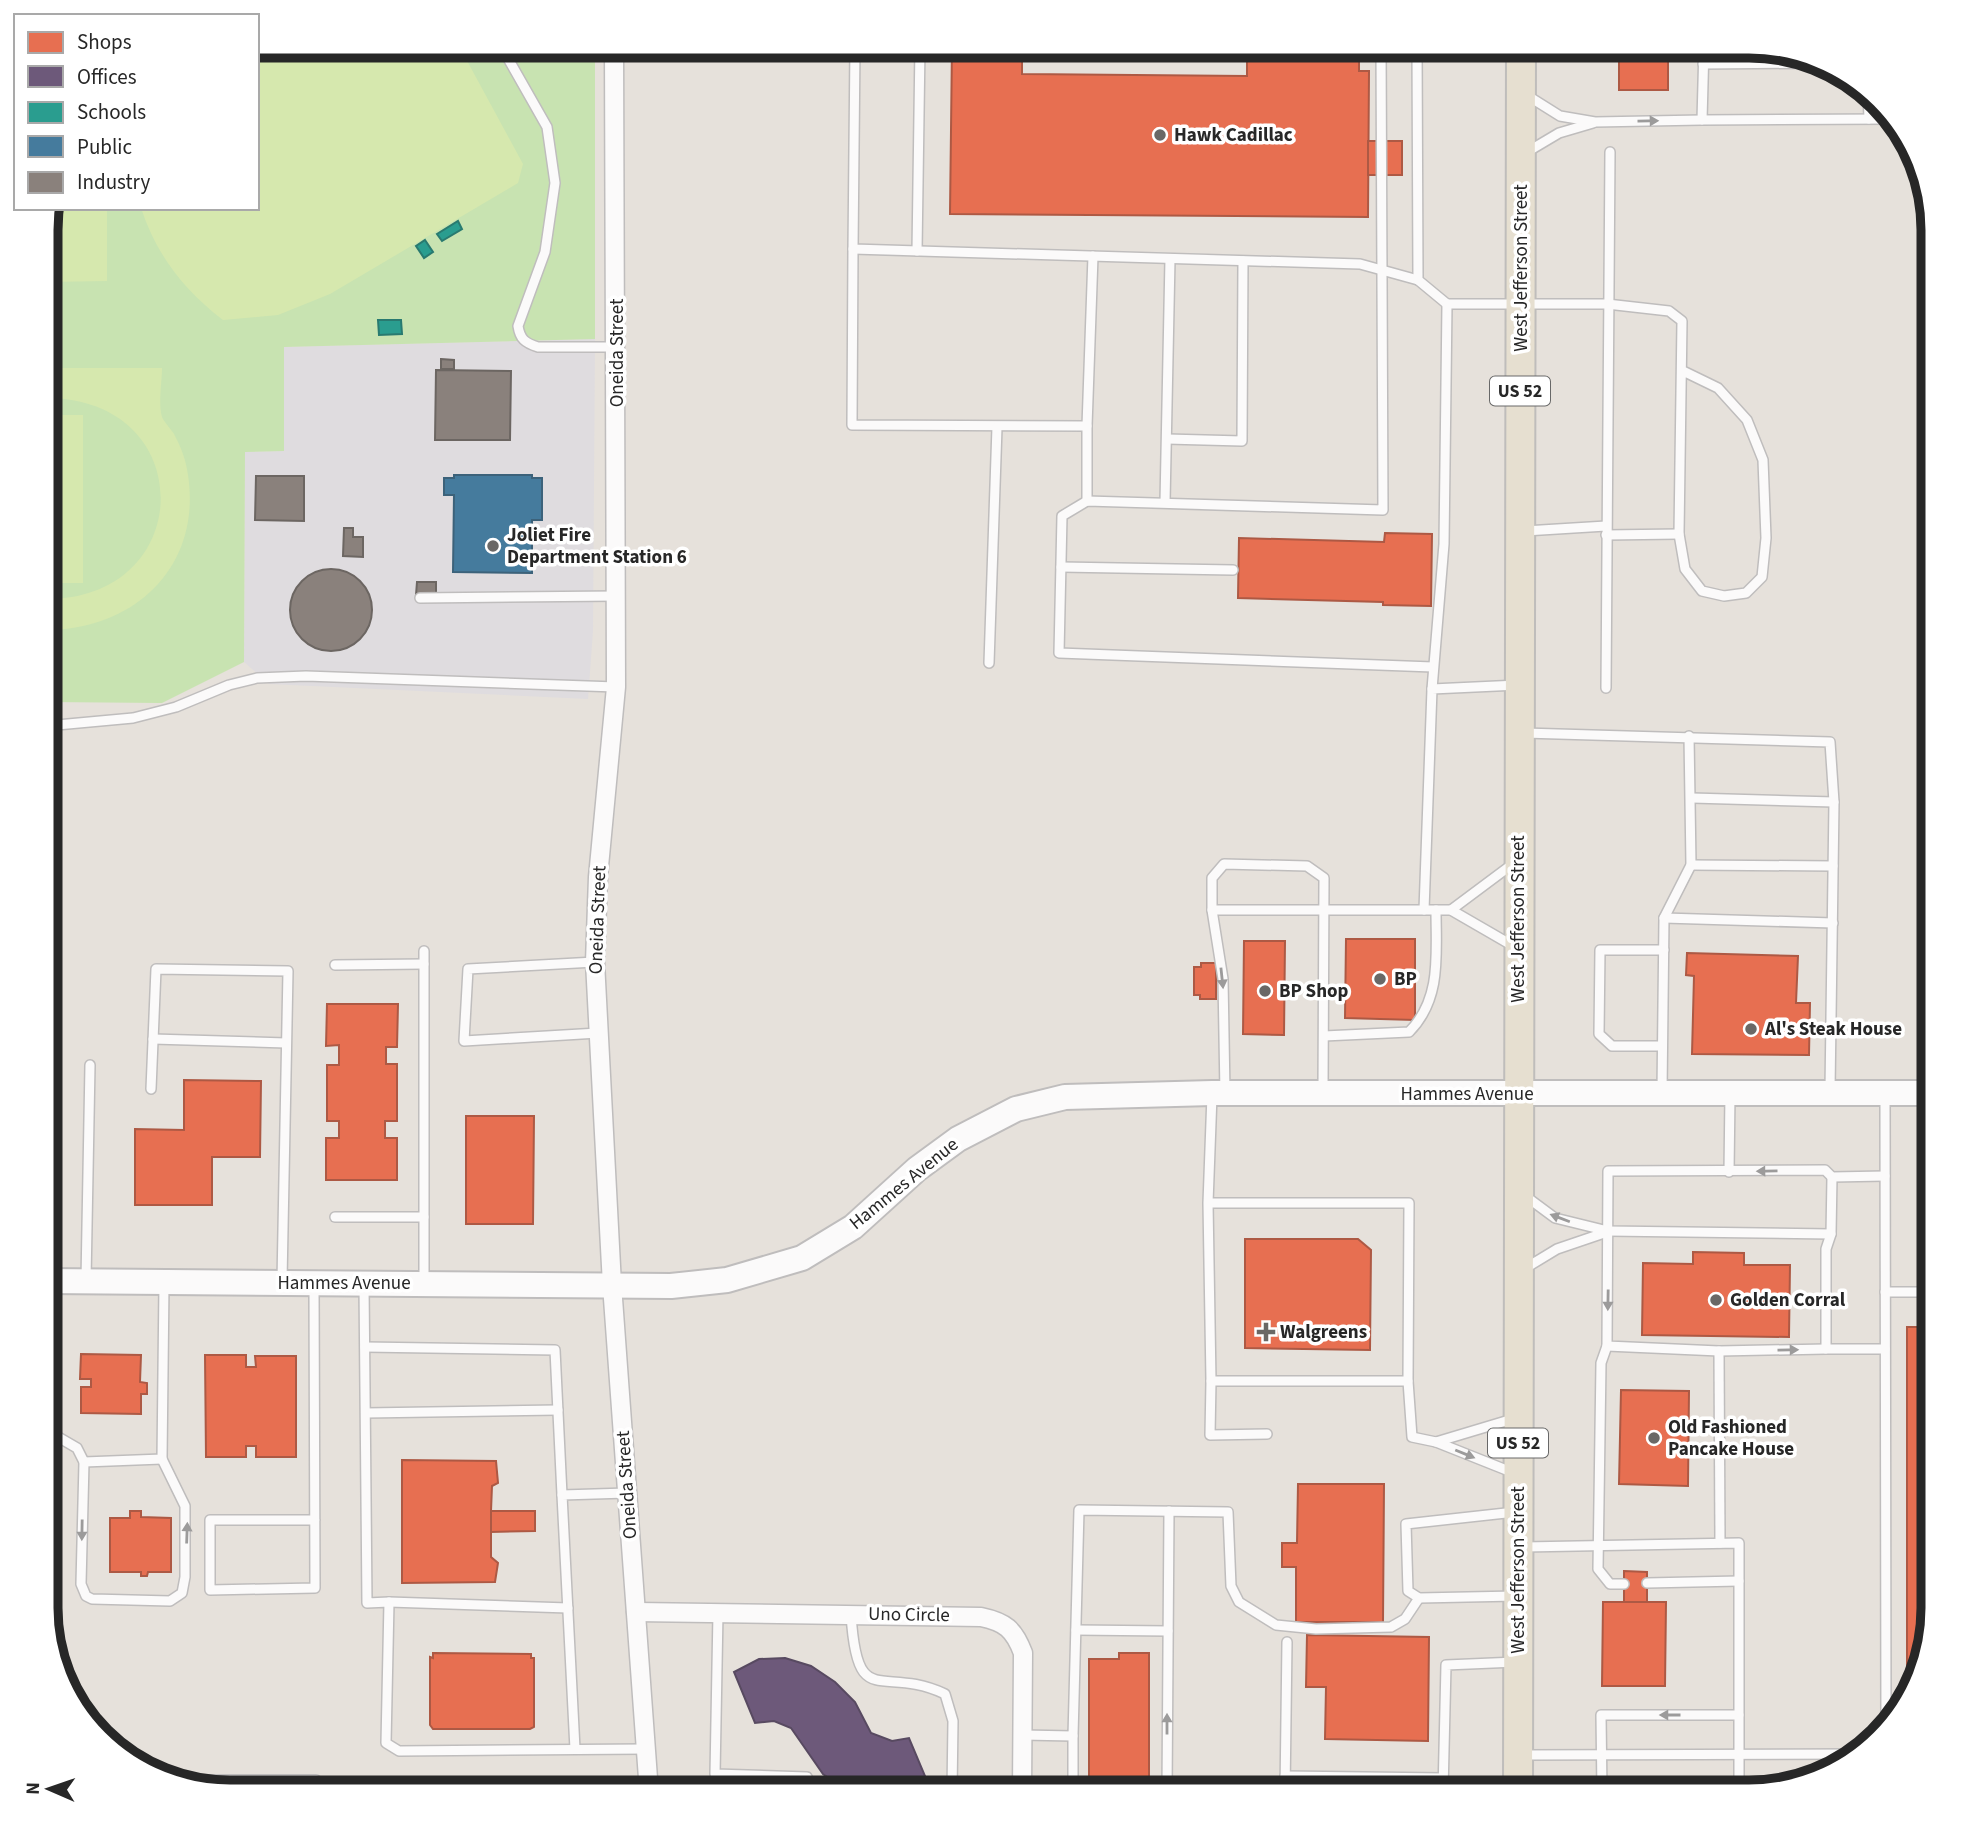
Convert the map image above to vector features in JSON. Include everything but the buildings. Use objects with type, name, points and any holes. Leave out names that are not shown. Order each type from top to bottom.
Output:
[{"type":"main road","name":"West Jefferson Street","points":[[1518,1780],[1521,58]]},
{"type":"street","name":"Oneida Street","points":[[614,58],[616,687],[598,877],[595,962],[612,1284],[648,1780]]},
{"type":"street","name":"Hammes Avenue","points":[[58,1282],[671,1286],[727,1280],[802,1258],[853,1227],[947,1147],[989,1120],[1016,1109],[1065,1097],[1218,1093],[1921,1092]]},
{"type":"street","name":"Uno Circle","points":[[636,1612],[981,1617],[1003,1622],[1017,1636],[1023,1653],[1023,1780]]},
{"type":"lane","points":[[508,58],[547,127],[555,183],[545,252],[518,326],[520,336],[527,344],[538,347],[617,347]]},
{"type":"lane","points":[[855,58],[852,425],[1087,426]]},
{"type":"lane","points":[[918,251],[920,58]]},
{"type":"lane","points":[[1381,58],[1382,510],[1087,501],[1062,516],[1059,653],[1433,667]]},
{"type":"lane","points":[[1416,58],[1418,280]]},
{"type":"lane","points":[[1702,120],[1703,58]]},
{"type":"lane","points":[[1703,64],[1791,63]]},
{"type":"lane","points":[[1521,91],[1560,116],[1595,122],[1881,119]]},
{"type":"lane","points":[[1868,106],[1869,119]]},
{"type":"lane","points":[[1521,156],[1559,133],[1595,122]]},
{"type":"lane","points":[[1606,688],[1609,152]]},
{"type":"lane","points":[[853,249],[1360,264],[1418,280],[1447,304],[1607,304],[1669,311],[1682,321],[1679,534],[1685,569],[1702,591],[1724,596],[1746,593],[1762,577],[1766,538],[1763,460],[1747,420],[1718,388],[1682,370]]},
{"type":"lane","points":[[1087,501],[1093,256]]},
{"type":"lane","points":[[1166,502],[1170,259]]},
{"type":"lane","points":[[1167,439],[1242,440],[1244,261]]},
{"type":"lane","points":[[1424,910],[1433,667],[1444,544],[1447,304]]},
{"type":"lane","points":[[989,663],[997,427]]},
{"type":"lane","points":[[1520,531],[1679,534]]},
{"type":"lane","points":[[1060,566],[1233,570]]},
{"type":"lane","points":[[420,598],[617,596]]},
{"type":"lane","points":[[58,725],[133,718],[176,707],[229,685],[257,678],[306,676],[616,687]]},
{"type":"lane","points":[[1432,690],[1520,685]]},
{"type":"lane","points":[[1519,733],[1830,742],[1834,802],[1830,1091]]},
{"type":"lane","points":[[1662,1093],[1664,918],[1691,865],[1689,736]]},
{"type":"lane","points":[[1692,798],[1834,802]]},
{"type":"lane","points":[[1451,910],[1518,860]]},
{"type":"lane","points":[[1268,1434],[1210,1435],[1208,1203],[1218,1093],[1223,979],[1212,910],[1212,878],[1224,864],[1315,869],[1324,878],[1326,910],[1323,1093]]},
{"type":"lane","points":[[1691,865],[1833,866]]},
{"type":"lane","points":[[1212,910],[1451,910],[1518,948]]},
{"type":"lane","points":[[1324,1036],[1409,1032],[1419,1023],[1428,1010],[1435,981],[1436,910]]},
{"type":"lane","points":[[1664,918],[1833,923]]},
{"type":"lane","points":[[1662,1046],[1612,1046],[1599,1034],[1600,964],[1601,950],[1664,950]]},
{"type":"lane","points":[[424,951],[424,1283]]},
{"type":"lane","points":[[595,962],[468,969],[464,1041],[598,1033]]},
{"type":"lane","points":[[335,965],[424,964]]},
{"type":"lane","points":[[151,1089],[156,969],[288,971],[282,1283]]},
{"type":"lane","points":[[153,1039],[286,1043]]},
{"type":"lane","points":[[86,1282],[90,1065]]},
{"type":"lane","points":[[1885,1091],[1886,1712]]},
{"type":"lane","points":[[1729,1172],[1730,1092]]},
{"type":"lane","points":[[1624,1584],[1610,1584],[1598,1569],[1601,1363],[1607,1346],[1608,1171],[1825,1170],[1832,1177],[1831,1234],[1826,1249],[1826,1349]]},
{"type":"lane","points":[[1832,1177],[1885,1175]]},
{"type":"lane","points":[[1518,1191],[1555,1218],[1608,1231],[1831,1234]]},
{"type":"lane","points":[[1208,1203],[1409,1203],[1408,1381],[1412,1437],[1436,1443],[1518,1475]]},
{"type":"lane","points":[[335,1217],[424,1217]]},
{"type":"lane","points":[[1518,1273],[1557,1249],[1608,1231]]},
{"type":"lane","points":[[58,1437],[77,1448],[84,1462],[81,1572],[86,1596],[103,1601],[177,1599],[184,1587],[187,1519],[183,1496],[162,1459],[164,1282]]},
{"type":"lane","points":[[314,1283],[315,1588],[210,1590],[210,1520],[314,1520]]},
{"type":"lane","points":[[364,1283],[367,1603],[568,1608]]},
{"type":"lane","points":[[1885,1292],[1921,1292]]},
{"type":"lane","points":[[1607,1346],[1719,1351],[1885,1349]]},
{"type":"lane","points":[[365,1347],[555,1350],[575,1749]]},
{"type":"lane","points":[[1719,1351],[1720,1543]]},
{"type":"lane","points":[[1211,1381],[1408,1381]]},
{"type":"lane","points":[[366,1413],[558,1410]]},
{"type":"lane","points":[[1436,1443],[1518,1418]]},
{"type":"lane","points":[[84,1462],[162,1459]]},
{"type":"lane","points":[[562,1495],[628,1493]]},
{"type":"lane","points":[[1073,1780],[1079,1510],[1228,1512],[1231,1586],[1239,1602],[1276,1625],[1316,1629],[1391,1627],[1405,1619],[1419,1598]]},
{"type":"lane","points":[[1167,1780],[1169,1511]]},
{"type":"lane","points":[[1518,1511],[1406,1524],[1408,1591],[1419,1598],[1518,1596]]},
{"type":"lane","points":[[1518,1547],[1739,1543],[1739,1780]]},
{"type":"lane","points":[[1647,1583],[1739,1581]]},
{"type":"lane","points":[[390,1602],[386,1744],[399,1751],[646,1749]]},
{"type":"lane","points":[[718,1613],[715,1774],[807,1777],[808,1780]]},
{"type":"lane","points":[[851,1615],[852,1644],[860,1671],[872,1680],[927,1685],[945,1694],[953,1721],[952,1780]]},
{"type":"lane","points":[[1076,1630],[1168,1631]]},
{"type":"lane","points":[[1285,1780],[1287,1642]]},
{"type":"lane","points":[[1285,1776],[1443,1778],[1446,1665],[1518,1662]]},
{"type":"lane","points":[[1602,1780],[1601,1715],[1739,1715]]},
{"type":"lane","points":[[1023,1735],[1073,1736]]},
{"type":"lane","points":[[1518,1755],[1840,1754]]},
{"type":"lane","points":[[230,1780],[316,1780]]},
{"type":"shaded area","points":[[595,339],[593,631],[588,699],[269,684],[244,662],[245,452],[284,451],[283,347]]},
{"type":"green space","points":[[259,58],[595,58],[595,339],[284,347],[284,451],[245,452],[244,662],[162,703],[58,702],[59,210],[259,210]]},
{"type":"green space","points":[[259,58],[466,58],[523,164],[518,183],[330,294],[278,315],[223,320],[196,297],[173,271],[142,210],[259,210]]},
{"type":"green space","points":[[59,210],[107,210],[107,281],[58,282]]},
{"type":"green space","points":[[58,368],[162,368],[161,411],[185,459],[190,508],[184,538],[172,564],[155,587],[133,605],[107,619],[78,627],[58,629],[58,597],[96,591],[132,568],[153,536],[161,499],[154,462],[133,430],[97,407],[58,400]]},
{"type":"green space","points":[[58,415],[83,415],[83,583],[58,583]]},
{"type":"place","name":"Hawk Cadillac","points":[[1160,135]]},
{"type":"place","name":"Joliet Fire Department Station 6","points":[[493,546]]},
{"type":"place","name":"BP","points":[[1380,979]]},
{"type":"place","name":"BP Shop","points":[[1265,991]]},
{"type":"place","name":"Al's Steak House","points":[[1751,1029]]},
{"type":"place","name":"Golden Corral","points":[[1716,1300]]},
{"type":"place","name":"Walgreens","points":[[1266,1332]]},
{"type":"place","name":"Old Fashioned Pancake House","points":[[1654,1438]]}]
